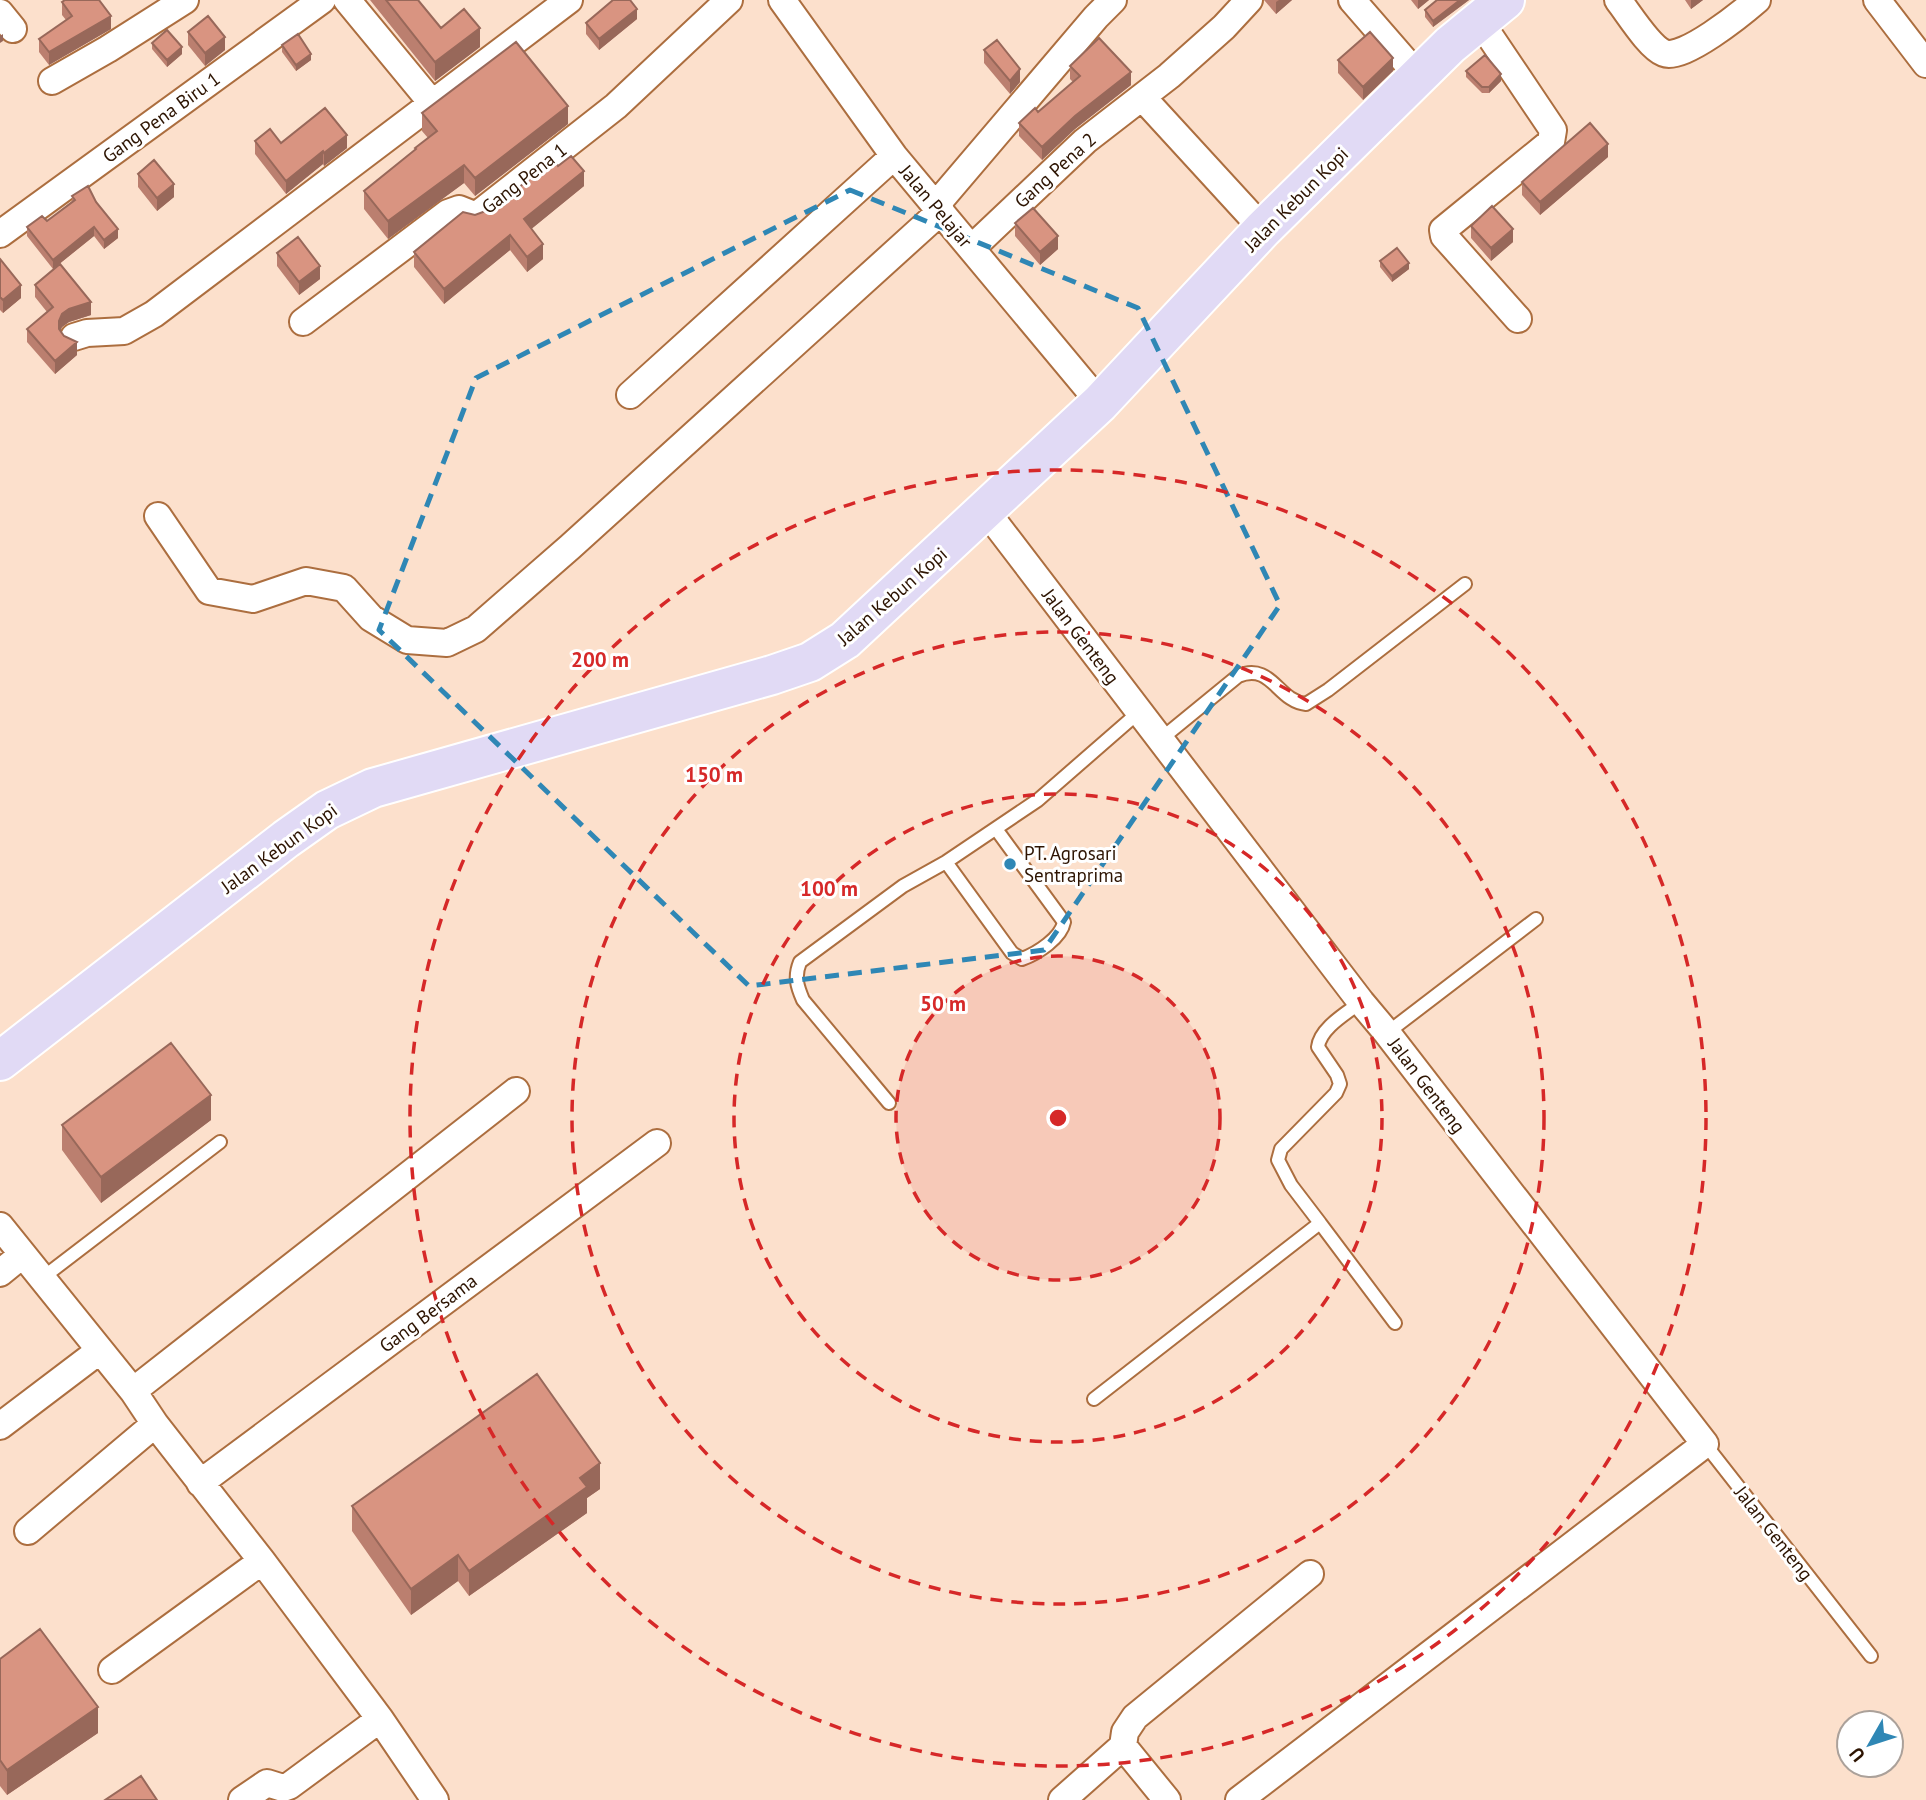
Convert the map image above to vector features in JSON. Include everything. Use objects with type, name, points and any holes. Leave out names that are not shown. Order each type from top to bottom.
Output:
[{"type":"main road","name":"Jalan Kebun Kopi","points":[[0,1061],[327,810],[373,788],[772,675],[810,662],[845,640],[1100,403],[1263,229],[1492,10]]},
{"type":"street","points":[[52,81],[186,0]]},
{"type":"street","name":"Gang Pena Biru 1","points":[[0,234],[322,0]]},
{"type":"street","points":[[347,0],[432,103]]},
{"type":"street","points":[[74,337],[87,333],[124,331],[140,324],[569,0]]},
{"type":"street","name":"Gang Pena 1","points":[[303,322],[452,211],[459,209],[474,215],[481,212],[616,106],[729,0]]},
{"type":"street","name":"Jalan Pelajar","points":[[782,0],[894,156],[1100,403]]},
{"type":"street","points":[[158,516],[209,592],[253,599],[306,581],[344,588],[370,618],[407,640],[447,643],[476,629],[570,547],[939,208],[1096,17],[1113,0]]},
{"type":"street","name":"Gang Pena 2","points":[[971,248],[1084,142],[1224,27],[1249,0]]},
{"type":"street","points":[[1352,0],[1419,77]]},
{"type":"street","points":[[1618,0],[1657,49],[1668,55],[1678,53],[1727,25],[1757,0]]},
{"type":"street","points":[[1877,0],[1926,64]]},
{"type":"street","points":[[1492,10],[1554,136],[1551,142],[1443,230],[1444,236],[1518,318]]},
{"type":"street","points":[[1142,97],[1263,229]]},
{"type":"street","points":[[630,395],[894,156]]},
{"type":"street","name":"Jalan Genteng","points":[[986,511],[1361,1002],[1705,1444]]},
{"type":"street","points":[[133,1391],[516,1091]]},
{"type":"street","name":"Gang Bersama","points":[[200,1483],[657,1143]]},
{"type":"street","points":[[0,1226],[133,1391],[155,1424],[262,1561],[380,1719],[435,1800]]},
{"type":"street","points":[[0,1273],[22,1255]]},
{"type":"street","points":[[0,1426],[99,1351]]},
{"type":"street","points":[[28,1531],[155,1424]]},
{"type":"street","points":[[1239,1800],[1705,1444]]},
{"type":"street","points":[[112,1670],[262,1561]]},
{"type":"street","points":[[1062,1800],[1123,1746],[1129,1724],[1135,1717],[1310,1574]]},
{"type":"street","points":[[242,1800],[267,1783],[282,1788],[289,1786],[380,1719]]},
{"type":"street","points":[[1123,1746],[1167,1800]]},
{"type":"lane","points":[[1161,739],[1245,673],[1254,672],[1265,676],[1292,700],[1306,704],[1465,584]]},
{"type":"lane","points":[[889,1102],[803,1000],[797,986],[796,972],[800,962],[903,886],[947,862],[1038,800],[1139,712]]},
{"type":"lane","points":[[947,862],[1012,953],[1022,959],[1035,954],[1063,930],[1064,922],[996,829]]},
{"type":"lane","points":[[1387,1032],[1536,919]]},
{"type":"lane","points":[[1361,1002],[1334,1023],[1319,1041],[1318,1047],[1340,1084],[1336,1093],[1281,1149],[1278,1160],[1291,1185],[1395,1323]]},
{"type":"lane","points":[[41,1279],[220,1142]]},
{"type":"lane","points":[[1094,1399],[1320,1223]]},
{"type":"lane","name":"Jalan Genteng","points":[[1705,1444],[1871,1656]]},
{"type":"highlighted area","points":[[850,190],[1138,308],[1280,605],[1044,950],[749,986],[379,630],[476,378]]},
{"type":"building","points":[[99,0],[111,16],[49,52],[39,39],[72,16],[62,2]]},
{"type":"building","points":[[386,0],[418,0],[441,28],[464,9],[480,28],[435,62]]},
{"type":"building","points":[[613,0],[630,0],[637,9],[599,39],[586,23]]},
{"type":"building","points":[[1437,0],[1460,0],[1433,21],[1425,10]]},
{"type":"building","points":[[208,16],[225,37],[205,53],[188,32]]},
{"type":"building","points":[[167,30],[182,47],[167,60],[152,43]]},
{"type":"building","points":[[1370,32],[1393,58],[1363,87],[1338,60]]},
{"type":"building","points":[[298,34],[311,54],[296,65],[282,45]]},
{"type":"building","points":[[1099,38],[1131,72],[1075,116],[1042,147],[1019,123],[1035,108],[1038,112],[1080,76],[1070,66]]},
{"type":"building","points":[[997,40],[1020,69],[1010,81],[984,50]]},
{"type":"building","points":[[516,42],[568,106],[475,178],[464,165],[388,221],[364,191],[437,131],[422,113]]},
{"type":"building","points":[[1485,55],[1501,74],[1489,87],[1482,87],[1466,71]]},
{"type":"building","points":[[325,108],[347,135],[286,181],[255,141],[270,129],[281,143]]},
{"type":"building","points":[[1590,123],[1608,144],[1540,202],[1522,182]]},
{"type":"building","points":[[571,156],[584,171],[524,219],[543,244],[527,257],[510,235],[444,289],[414,252],[463,212],[475,215],[491,209],[554,160],[558,166]]},
{"type":"building","points":[[154,160],[174,184],[157,198],[138,174]]},
{"type":"building","points":[[88,186],[96,202],[118,229],[104,240],[94,227],[53,260],[27,227],[42,216],[47,221],[75,200],[72,196]]},
{"type":"building","points":[[1492,206],[1513,229],[1491,248],[1471,226]]},
{"type":"building","points":[[1033,208],[1058,236],[1040,252],[1015,223]]},
{"type":"building","points":[[298,237],[320,266],[299,282],[277,253]]},
{"type":"building","points":[[1397,248],[1409,263],[1392,276],[1380,261]]},
{"type":"building","points":[[0,259],[21,285],[3,300],[0,297]]},
{"type":"building","points":[[60,264],[91,302],[62,314],[59,329],[64,336],[77,342],[55,361],[27,329],[53,307],[35,285]]},
{"type":"building","points":[[171,1043],[211,1095],[101,1177],[62,1125]]},
{"type":"building","points":[[537,1374],[600,1463],[580,1478],[587,1487],[469,1571],[458,1555],[411,1589],[352,1506]]},
{"type":"building","points":[[40,1629],[98,1707],[7,1770],[0,1760],[0,1659]]},
{"type":"building","points":[[141,1776],[157,1800],[105,1800]]},
{"type":"place","name":"PT. Agrosari Sentraprima","points":[[1010,864]]}]
